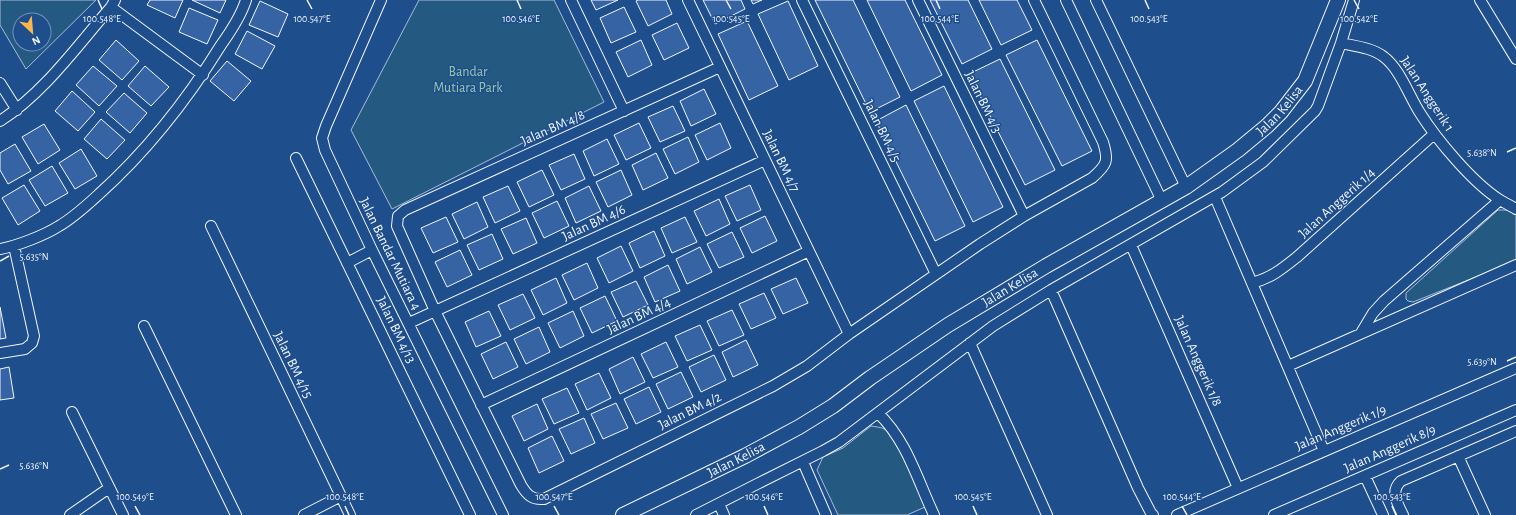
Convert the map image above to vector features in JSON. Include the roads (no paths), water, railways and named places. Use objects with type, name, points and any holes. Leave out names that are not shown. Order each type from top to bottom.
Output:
[{"type":"main road","name":"Jalan Kelisa","points":[[622,515],[745,456],[799,427],[833,406],[870,378],[948,326],[1046,266],[1186,187],[1238,150],[1267,126],[1281,112],[1305,81],[1338,0]]},
{"type":"street","points":[[0,249],[14,246],[59,226],[87,205],[110,184],[150,142],[203,75],[238,18],[246,0]]},
{"type":"street","name":"Jalan Bandar Mutiara 4","points":[[381,0],[322,138],[325,150],[372,250],[503,515]]},
{"type":"street","points":[[571,0],[624,111]]},
{"type":"street","name":"Jalan BM 4/7","points":[[688,0],[849,334]]},
{"type":"street","name":"Jalan BM 4/5","points":[[802,0],[936,274]]},
{"type":"street","name":"Jalan BM 4/3","points":[[918,0],[1024,216]]},
{"type":"street","name":"Jalan BM 4/2","points":[[481,405],[521,485],[528,495],[536,500],[544,499],[773,386],[807,366],[849,334],[980,244],[1024,216],[1092,178],[1105,164],[1107,156],[1103,142],[1034,0]]},
{"type":"street","points":[[1066,0],[1162,201]]},
{"type":"street","points":[[1096,0],[1186,187]]},
{"type":"street","points":[[696,515],[803,462],[839,442],[993,326],[1051,290],[1215,197],[1263,162],[1315,111],[1341,43],[1354,0]]},
{"type":"street","points":[[1480,0],[1516,59]]},
{"type":"street","points":[[0,121],[17,110],[32,97],[113,3],[203,75]]},
{"type":"street","name":"Jalan Anggerik 1","points":[[1341,43],[1360,47],[1379,54],[1388,60],[1396,70],[1434,134],[1481,185],[1500,200],[1516,208]]},
{"type":"street","name":"Jalan BM 4/8","points":[[435,312],[397,226],[398,216],[405,210],[720,67]]},
{"type":"street","points":[[0,82],[17,110]]},
{"type":"street","name":"Jalan Anggerik 1/4","points":[[1252,283],[1266,279],[1273,275],[1297,257],[1434,134]]},
{"type":"street","name":"Jalan BM 4/13","points":[[296,158],[470,515]]},
{"type":"street","name":"Jalan BM 4/6","points":[[409,324],[765,160]]},
{"type":"street","points":[[1215,197],[1324,450]]},
{"type":"street","points":[[1361,333],[1373,314],[1384,301],[1500,200]]},
{"type":"street","name":"Jalan BM 4/15","points":[[211,226],[350,515]]},
{"type":"street","name":"Jalan Anggerik 1/8","points":[[1131,245],[1238,488]]},
{"type":"street","points":[[0,354],[25,349],[32,343],[34,336],[14,246]]},
{"type":"street","points":[[347,263],[372,250]]},
{"type":"street","name":"Jalan BM 4/4","points":[[481,405],[809,251]]},
{"type":"street","points":[[1288,366],[1516,265]]},
{"type":"street","points":[[1051,290],[1138,488],[1153,515]]},
{"type":"street","points":[[435,312],[481,405]]},
{"type":"street","points":[[144,326],[236,515]]},
{"type":"street","points":[[970,343],[1047,515]]},
{"type":"street","name":"Jalan Anggerik 1/9","points":[[1177,515],[1516,368]]},
{"type":"street","name":"Jalan Anggerik 8/9","points":[[1274,515],[1516,410]]},
{"type":"street","points":[[72,412],[123,515]]},
{"type":"street","points":[[878,413],[888,423],[909,456],[934,515]]},
{"type":"street","points":[[1402,515],[1395,491],[1396,485],[1401,481],[1516,431]]},
{"type":"street","points":[[1458,456],[1485,515]]},
{"type":"street","points":[[803,462],[826,515]]},
{"type":"street","points":[[1365,476],[1382,515]]},
{"type":"street","points":[[70,515],[109,488]]},
{"type":"street","points":[[304,515],[341,496]]},
{"type":"street","points":[[719,504],[724,515]]},
{"type":"park label","name":"Bandar Mutiara Park","points":[[468,80]]}]
